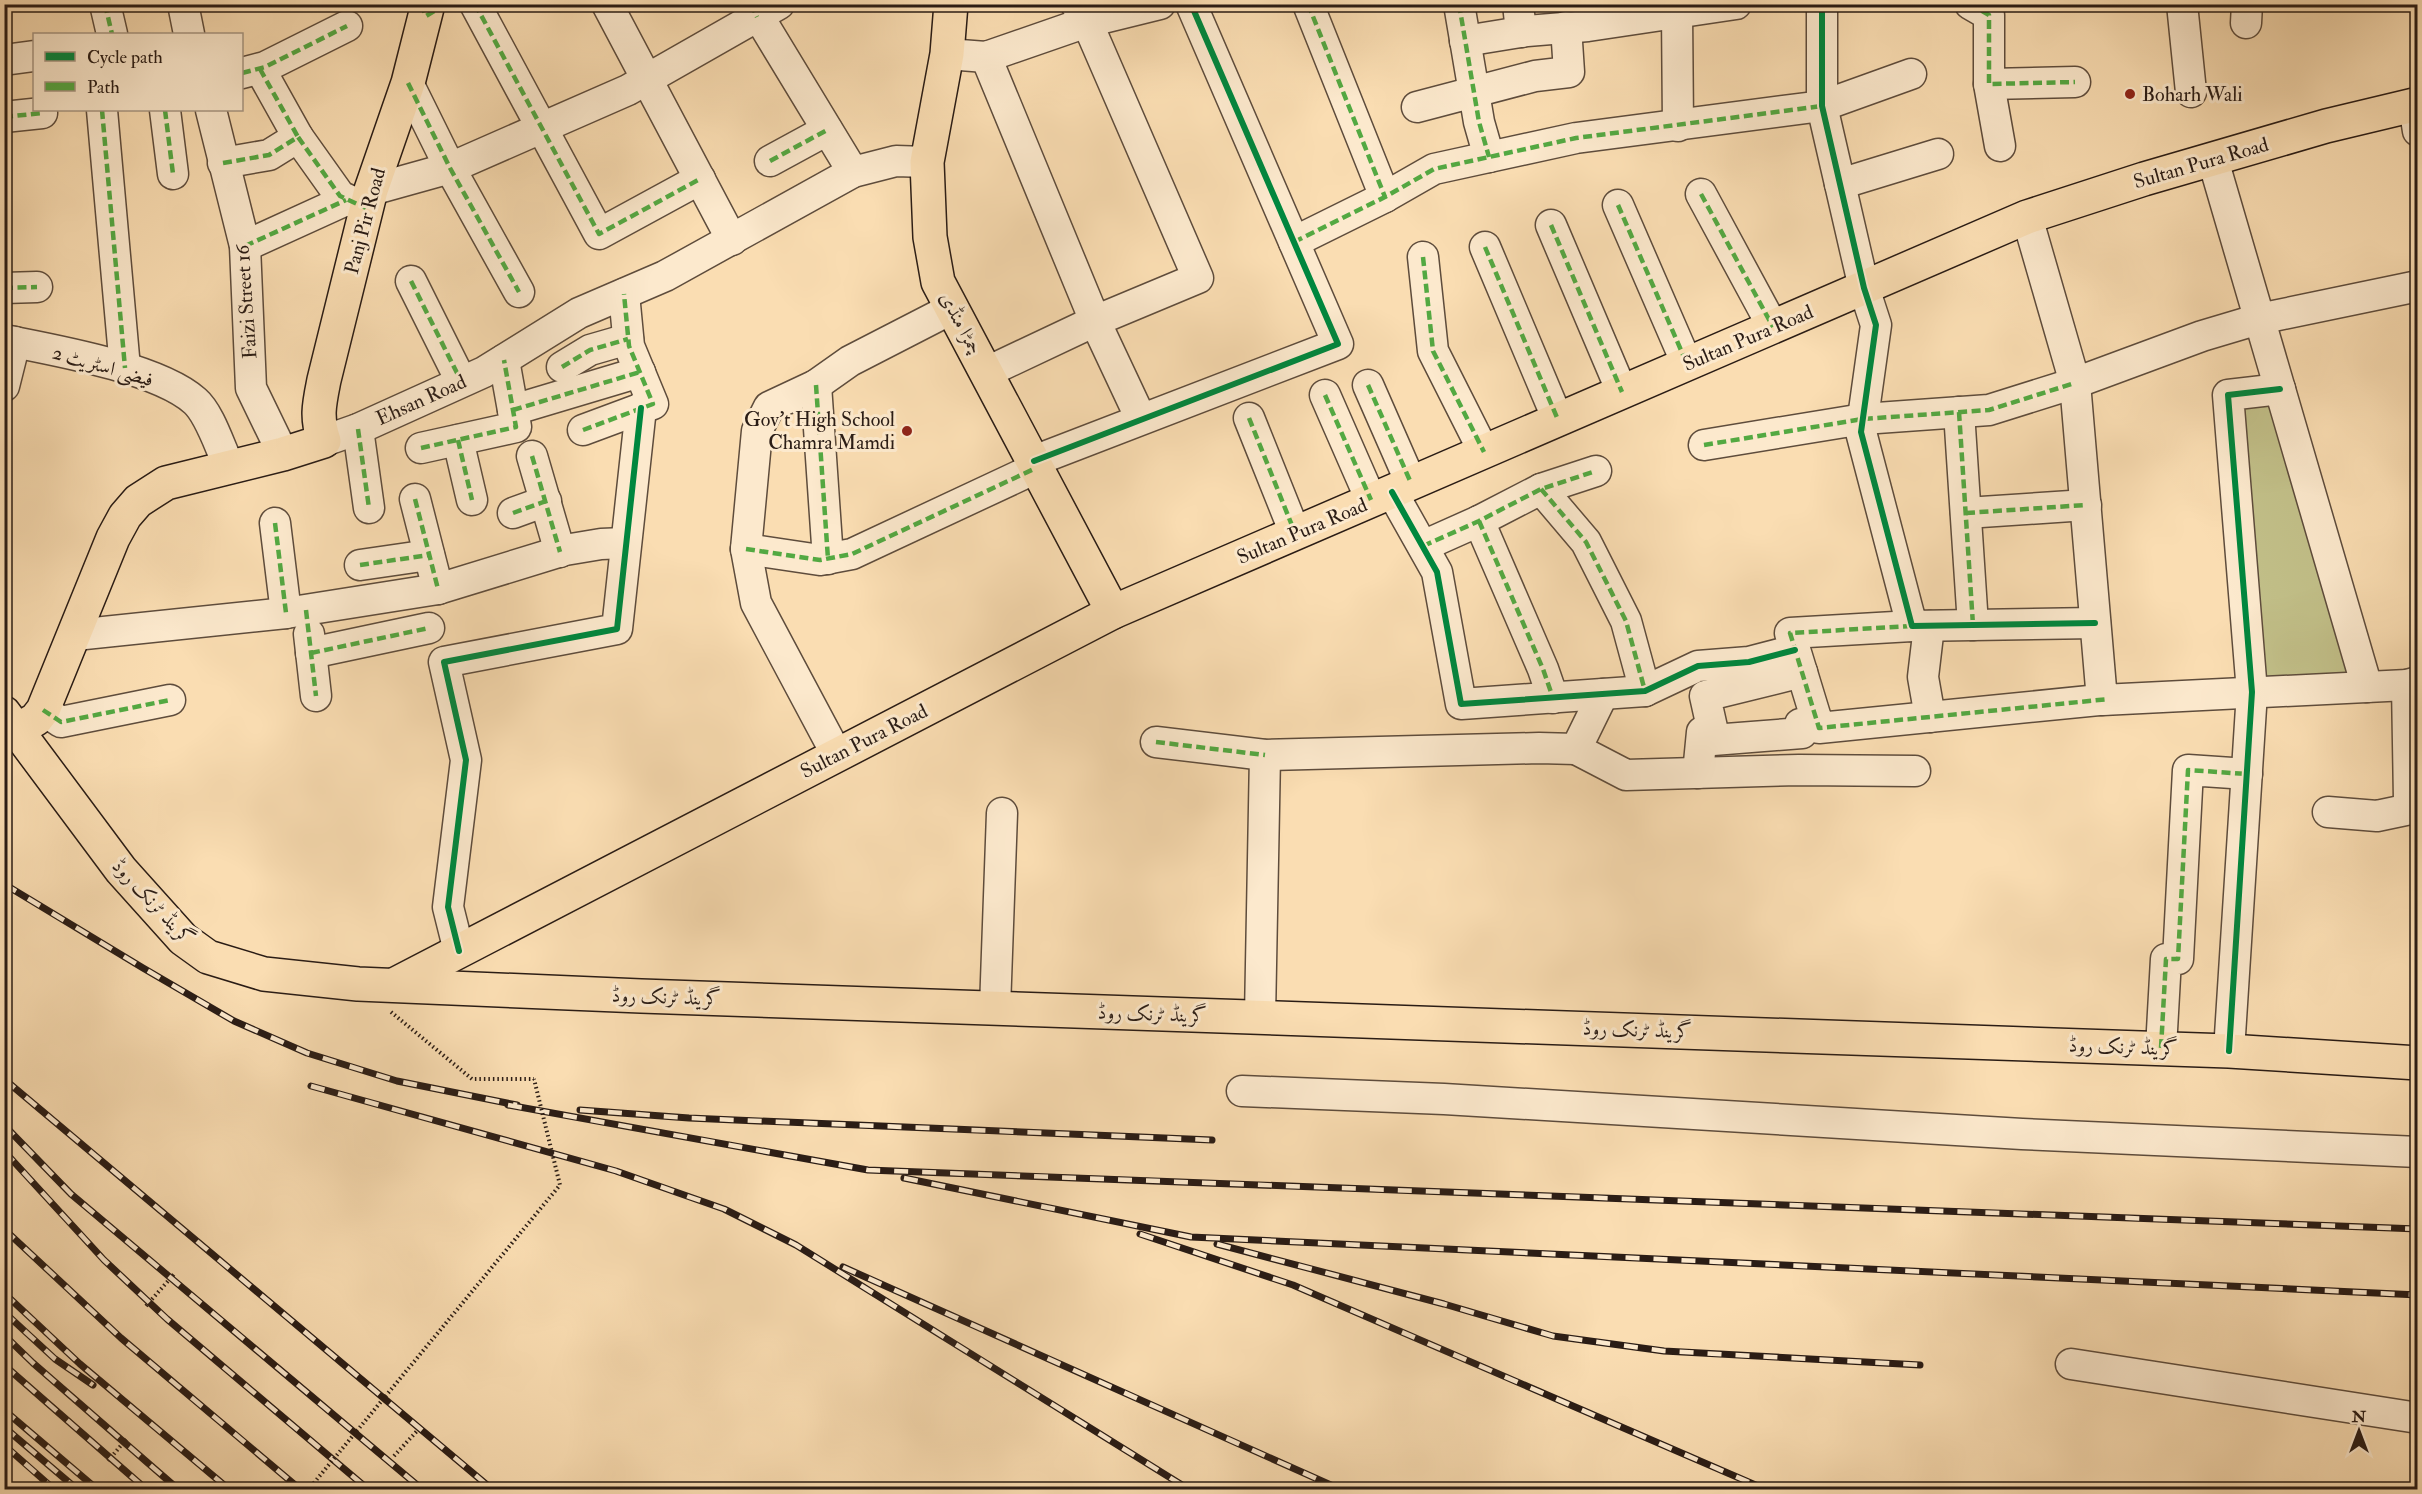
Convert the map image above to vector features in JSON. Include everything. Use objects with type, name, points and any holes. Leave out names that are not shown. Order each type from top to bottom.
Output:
[{"type":"main road","name":"چمڑا منڈی","points":[[951,4],[947,54],[927,162],[929,226],[938,282],[1113,612]]},
{"type":"main road","name":"Panj Pir Road","points":[[324,441],[318,422],[318,407],[361,199],[408,83],[430,7]]},
{"type":"main road","name":"Sultan Pura Road","points":[[393,986],[1113,612],[2027,217],[2326,126],[2416,113]]},
{"type":"main road","name":"Ehsan Road","points":[[22,718],[75,635],[113,538],[125,516],[138,501],[166,483],[283,454],[324,441]]},
{"type":"main road","name":"گرینڈ ٹرنک روڈ","points":[[22,718],[121,870],[183,939],[208,957],[237,968],[264,974],[393,986],[2161,1048],[2418,1063]]},
{"type":"street","points":[[105,4],[112,33]]},
{"type":"street","points":[[183,4],[187,33]]},
{"type":"street","points":[[475,4],[599,234],[700,179]]},
{"type":"street","points":[[607,4],[732,240]]},
{"type":"street","points":[[947,54],[986,57],[1082,13],[1160,4]]},
{"type":"street","points":[[746,549],[820,560],[852,554],[1035,465],[1141,418],[1338,344],[1191,4]]},
{"type":"street","points":[[1308,4],[1385,197]]},
{"type":"street","points":[[1459,4],[1474,92],[1489,157]]},
{"type":"street","points":[[1465,41],[1520,18],[1566,27],[1736,4]]},
{"type":"street","points":[[1822,4],[1822,106],[1864,288],[1876,325],[1862,432],[1921,626],[1923,677],[1930,717]]},
{"type":"street","points":[[1970,4],[1989,15],[1989,84],[2000,146]]},
{"type":"street","points":[[2182,4],[2192,92]]},
{"type":"street","points":[[245,246],[361,199],[450,168],[646,80],[762,9],[826,130],[853,172]]},
{"type":"street","points":[[1677,12],[1678,126]]},
{"type":"street","points":[[987,372],[1095,321],[1198,278],[1082,13]]},
{"type":"street","points":[[347,26],[251,71],[340,196],[361,199]]},
{"type":"street","points":[[1417,107],[1534,76],[1569,72],[1566,27]]},
{"type":"street","points":[[4,60],[33,56]]},
{"type":"street","points":[[986,57],[1095,321],[1141,418]]},
{"type":"street","points":[[1294,242],[1385,197],[1434,169],[1576,138],[1822,106],[1911,74]]},
{"type":"street","points":[[1989,84],[2074,82]]},
{"type":"street","points":[[408,83],[450,168],[519,292]]},
{"type":"street","points":[[102,111],[125,368]]},
{"type":"street","points":[[165,111],[173,174]]},
{"type":"street","name":"Faizi Street 16","points":[[211,111],[245,246],[251,388],[283,454]]},
{"type":"street","points":[[4,117],[42,113]]},
{"type":"street","points":[[771,161],[826,130]]},
{"type":"street","points":[[223,162],[269,155],[298,137]]},
{"type":"street","points":[[1840,184],[1938,154]]},
{"type":"street","points":[[2213,160],[2367,687]]},
{"type":"street","name":"Ehsan Road","points":[[324,441],[358,429],[484,372],[579,313],[665,276],[853,172],[896,161],[927,162]]},
{"type":"street","points":[[1701,194],[1773,327]]},
{"type":"street","points":[[1618,205],[1687,364]]},
{"type":"street","points":[[2027,217],[2075,383],[2102,700],[2109,699]]},
{"type":"street","points":[[1551,225],[1622,392]]},
{"type":"street","points":[[1485,247],[1558,420]]},
{"type":"street","points":[[1423,256],[1433,351],[1484,452]]},
{"type":"street","points":[[411,280],[461,381]]},
{"type":"street","points":[[1704,445],[1863,419],[1989,410],[2075,383],[2202,336],[2259,319],[2418,286]]},
{"type":"street","points":[[4,288],[37,287]]},
{"type":"street","points":[[584,430],[653,404],[628,339],[624,294]]},
{"type":"street","points":[[837,755],[756,603],[746,549],[757,431],[769,407],[816,385],[850,361],[953,308]]},
{"type":"street","points":[[562,367],[590,350],[628,339]]},
{"type":"street","points":[[4,386],[10,341]]},
{"type":"street","name":"فیضی اسٹریٹ 2","points":[[10,341],[125,368],[180,391],[196,402],[206,417],[229,466]]},
{"type":"street","points":[[421,448],[516,427],[504,360]]},
{"type":"street","points":[[513,410],[640,372]]},
{"type":"street","points":[[816,385],[828,559]]},
{"type":"street","points":[[1368,385],[1392,492]]},
{"type":"street","points":[[2229,1051],[2252,692],[2228,395],[2280,389]]},
{"type":"street","points":[[1325,395],[1392,492],[1437,572],[1461,704],[1645,691],[1698,666],[1798,661]]},
{"type":"street","points":[[459,951],[448,907],[466,760],[444,662],[617,629],[641,408]]},
{"type":"street","points":[[1959,412],[1973,625]]},
{"type":"street","points":[[1249,418],[1296,533]]},
{"type":"street","points":[[358,429],[369,508]]},
{"type":"street","points":[[458,440],[472,500]]},
{"type":"street","points":[[532,456],[560,552]]},
{"type":"street","points":[[1422,546],[1479,521],[1541,489],[1596,471]]},
{"type":"street","points":[[1541,489],[1586,542],[1626,621],[1645,691]]},
{"type":"street","points":[[415,499],[438,590]]},
{"type":"street","points":[[513,513],[546,501]]},
{"type":"street","points":[[1966,513],[2086,506]]},
{"type":"street","points":[[1479,521],[1543,669],[1553,698]]},
{"type":"street","points":[[275,523],[296,612],[311,653],[316,696]]},
{"type":"street","points":[[75,635],[296,612],[438,590],[560,552],[601,544],[625,543]]},
{"type":"street","points":[[360,565],[429,555]]},
{"type":"street","points":[[2095,623],[1921,626],[1790,633],[1819,728],[2109,699],[2412,684],[2409,800],[2416,810],[2377,816],[2328,812]]},
{"type":"street","points":[[311,653],[429,628]]},
{"type":"street","points":[[1798,661],[1705,696],[1713,740],[1802,733],[1800,724],[1816,720]]},
{"type":"street","points":[[1576,749],[1603,694]]},
{"type":"street","points":[[22,718],[61,723],[170,700]]},
{"type":"street","points":[[1698,773],[1702,732],[1713,732]]},
{"type":"street","points":[[1156,742],[1264,755],[1539,747],[1576,749],[1626,775],[1799,770],[1915,771]]},
{"type":"street","points":[[1260,1017],[1264,755]]},
{"type":"street","points":[[2161,1048],[2166,959],[2178,959],[2188,770],[2247,774]]},
{"type":"street","points":[[995,1008],[1002,813]]},
{"type":"street","points":[[1242,1091],[1444,1099],[2022,1134],[2418,1152]]},
{"type":"street","points":[[2072,1364],[2418,1418]]},
{"type":"path","points":[[308,1490],[560,1185],[534,1079],[472,1079],[358,984]]},
{"type":"path","points":[[146,1306],[175,1273]]},
{"type":"path","points":[[394,1456],[417,1431]]},
{"type":"path","points":[[108,1461],[128,1437]]},
{"type":"shaded area","points":[[2280,389],[2367,687],[2252,692],[2228,395]]},
{"type":"railway","points":[[4,884],[234,1021],[307,1053],[397,1081],[517,1105]]},
{"type":"railway","points":[[4,1079],[493,1490]]},
{"type":"railway","points":[[311,1086],[616,1171],[724,1209],[796,1245],[1190,1490]]},
{"type":"railway","points":[[508,1105],[868,1170],[2418,1229]]},
{"type":"railway","points":[[580,1110],[689,1118],[1212,1140]]},
{"type":"railway","points":[[4,1125],[71,1194],[423,1490]]},
{"type":"railway","points":[[4,1151],[104,1260],[167,1319],[369,1490]]},
{"type":"railway","points":[[904,1178],[1191,1237],[2418,1295]]},
{"type":"railway","points":[[4,1229],[121,1338],[301,1490]]},
{"type":"railway","points":[[1140,1234],[1293,1285],[1767,1490]]},
{"type":"railway","points":[[1217,1244],[1444,1304],[1553,1336],[1664,1351],[1920,1365]]},
{"type":"railway","points":[[843,1267],[1342,1490]]},
{"type":"railway","points":[[4,1293],[80,1364],[230,1490]]},
{"type":"railway","points":[[4,1312],[55,1359],[93,1385]]},
{"type":"railway","points":[[4,1335],[179,1490]]},
{"type":"railway","points":[[4,1365],[147,1490]]},
{"type":"railway","points":[[4,1410],[98,1490]]},
{"type":"railway","points":[[4,1427],[78,1490]]},
{"type":"railway","points":[[4,1445],[55,1490]]},
{"type":"marked path","points":[[105,4],[112,33]]},
{"type":"marked path","points":[[421,4],[426,16],[446,4]]},
{"type":"marked path","points":[[475,4],[599,234],[700,179]]},
{"type":"marked path","points":[[751,4],[757,17]]},
{"type":"marked path","points":[[1308,4],[1385,197]]},
{"type":"marked path","points":[[1459,4],[1479,122],[1489,157]]},
{"type":"marked path","points":[[1970,4],[1989,15],[1989,84],[2075,82]]},
{"type":"marked path","points":[[243,73],[265,67],[347,26]]},
{"type":"marked path","points":[[260,69],[298,137]]},
{"type":"marked path","points":[[408,83],[450,168],[519,292]]},
{"type":"marked path","points":[[1294,242],[1385,197],[1434,169],[1576,138],[1822,106]]},
{"type":"marked path","points":[[102,111],[125,368]]},
{"type":"marked path","points":[[165,111],[173,174]]},
{"type":"marked path","points":[[4,117],[42,113]]},
{"type":"marked path","points":[[770,161],[827,130]]},
{"type":"marked path","points":[[223,163],[269,155],[298,137],[340,196],[366,208]]},
{"type":"marked path","points":[[1701,194],[1773,327]]},
{"type":"marked path","points":[[245,246],[346,200]]},
{"type":"marked path","points":[[1618,205],[1687,364]]},
{"type":"marked path","points":[[1551,225],[1622,392]]},
{"type":"marked path","points":[[1485,247],[1558,420]]},
{"type":"marked path","points":[[1423,257],[1433,351],[1484,452]]},
{"type":"marked path","points":[[411,281],[461,381]]},
{"type":"marked path","points":[[4,288],[37,287]]},
{"type":"marked path","points":[[583,430],[653,404],[629,346],[624,294]]},
{"type":"marked path","points":[[562,367],[590,350],[628,339]]},
{"type":"marked path","points":[[421,448],[516,427],[504,360]]},
{"type":"marked path","points":[[513,410],[640,372]]},
{"type":"marked path","points":[[1704,445],[1863,419],[1989,410],[2075,383]]},
{"type":"marked path","points":[[816,385],[828,559]]},
{"type":"marked path","points":[[1368,385],[1411,483]]},
{"type":"marked path","points":[[1325,395],[1371,500]]},
{"type":"marked path","points":[[1959,412],[1973,625]]},
{"type":"marked path","points":[[1249,418],[1295,533]]},
{"type":"marked path","points":[[358,429],[369,508]]},
{"type":"marked path","points":[[458,440],[472,500]]},
{"type":"marked path","points":[[532,456],[560,552]]},
{"type":"marked path","points":[[746,549],[820,560],[852,554],[1036,468]]},
{"type":"marked path","points":[[1423,546],[1479,521],[1541,489],[1596,471]]},
{"type":"marked path","points":[[1541,489],[1586,542],[1626,621],[1645,691]]},
{"type":"marked path","points":[[415,499],[438,589]]},
{"type":"marked path","points":[[513,513],[546,501]]},
{"type":"marked path","points":[[1966,513],[2086,505]]},
{"type":"marked path","points":[[1479,521],[1543,669],[1553,698]]},
{"type":"marked path","points":[[275,523],[286,613]]},
{"type":"marked path","points":[[360,565],[429,555]]},
{"type":"marked path","points":[[306,610],[316,696]]},
{"type":"marked path","points":[[1912,626],[1790,633],[1819,728],[2109,699]]},
{"type":"marked path","points":[[311,653],[429,628]]},
{"type":"marked path","points":[[43,710],[61,722],[170,700]]},
{"type":"marked path","points":[[1156,742],[1265,755]]},
{"type":"marked path","points":[[2161,1048],[2166,959],[2178,959],[2188,770],[2247,774]]},
{"type":"cycle path","points":[[1034,461],[1338,344],[1191,4]]},
{"type":"cycle path","points":[[1822,4],[1822,106],[1864,288],[1876,325],[1861,432],[1912,626],[2095,623]]},
{"type":"cycle path","points":[[2229,1051],[2252,692],[2228,395],[2280,389]]},
{"type":"cycle path","points":[[459,951],[448,907],[466,760],[444,662],[617,629],[641,408]]},
{"type":"cycle path","points":[[1392,492],[1437,572],[1461,704],[1645,691],[1698,666],[1749,662],[1795,650]]},
{"type":"place","name":"Boharh Wali","points":[[2130,94]]},
{"type":"place","name":"Gov't High School Chamra Mamdi","points":[[907,431]]}]
